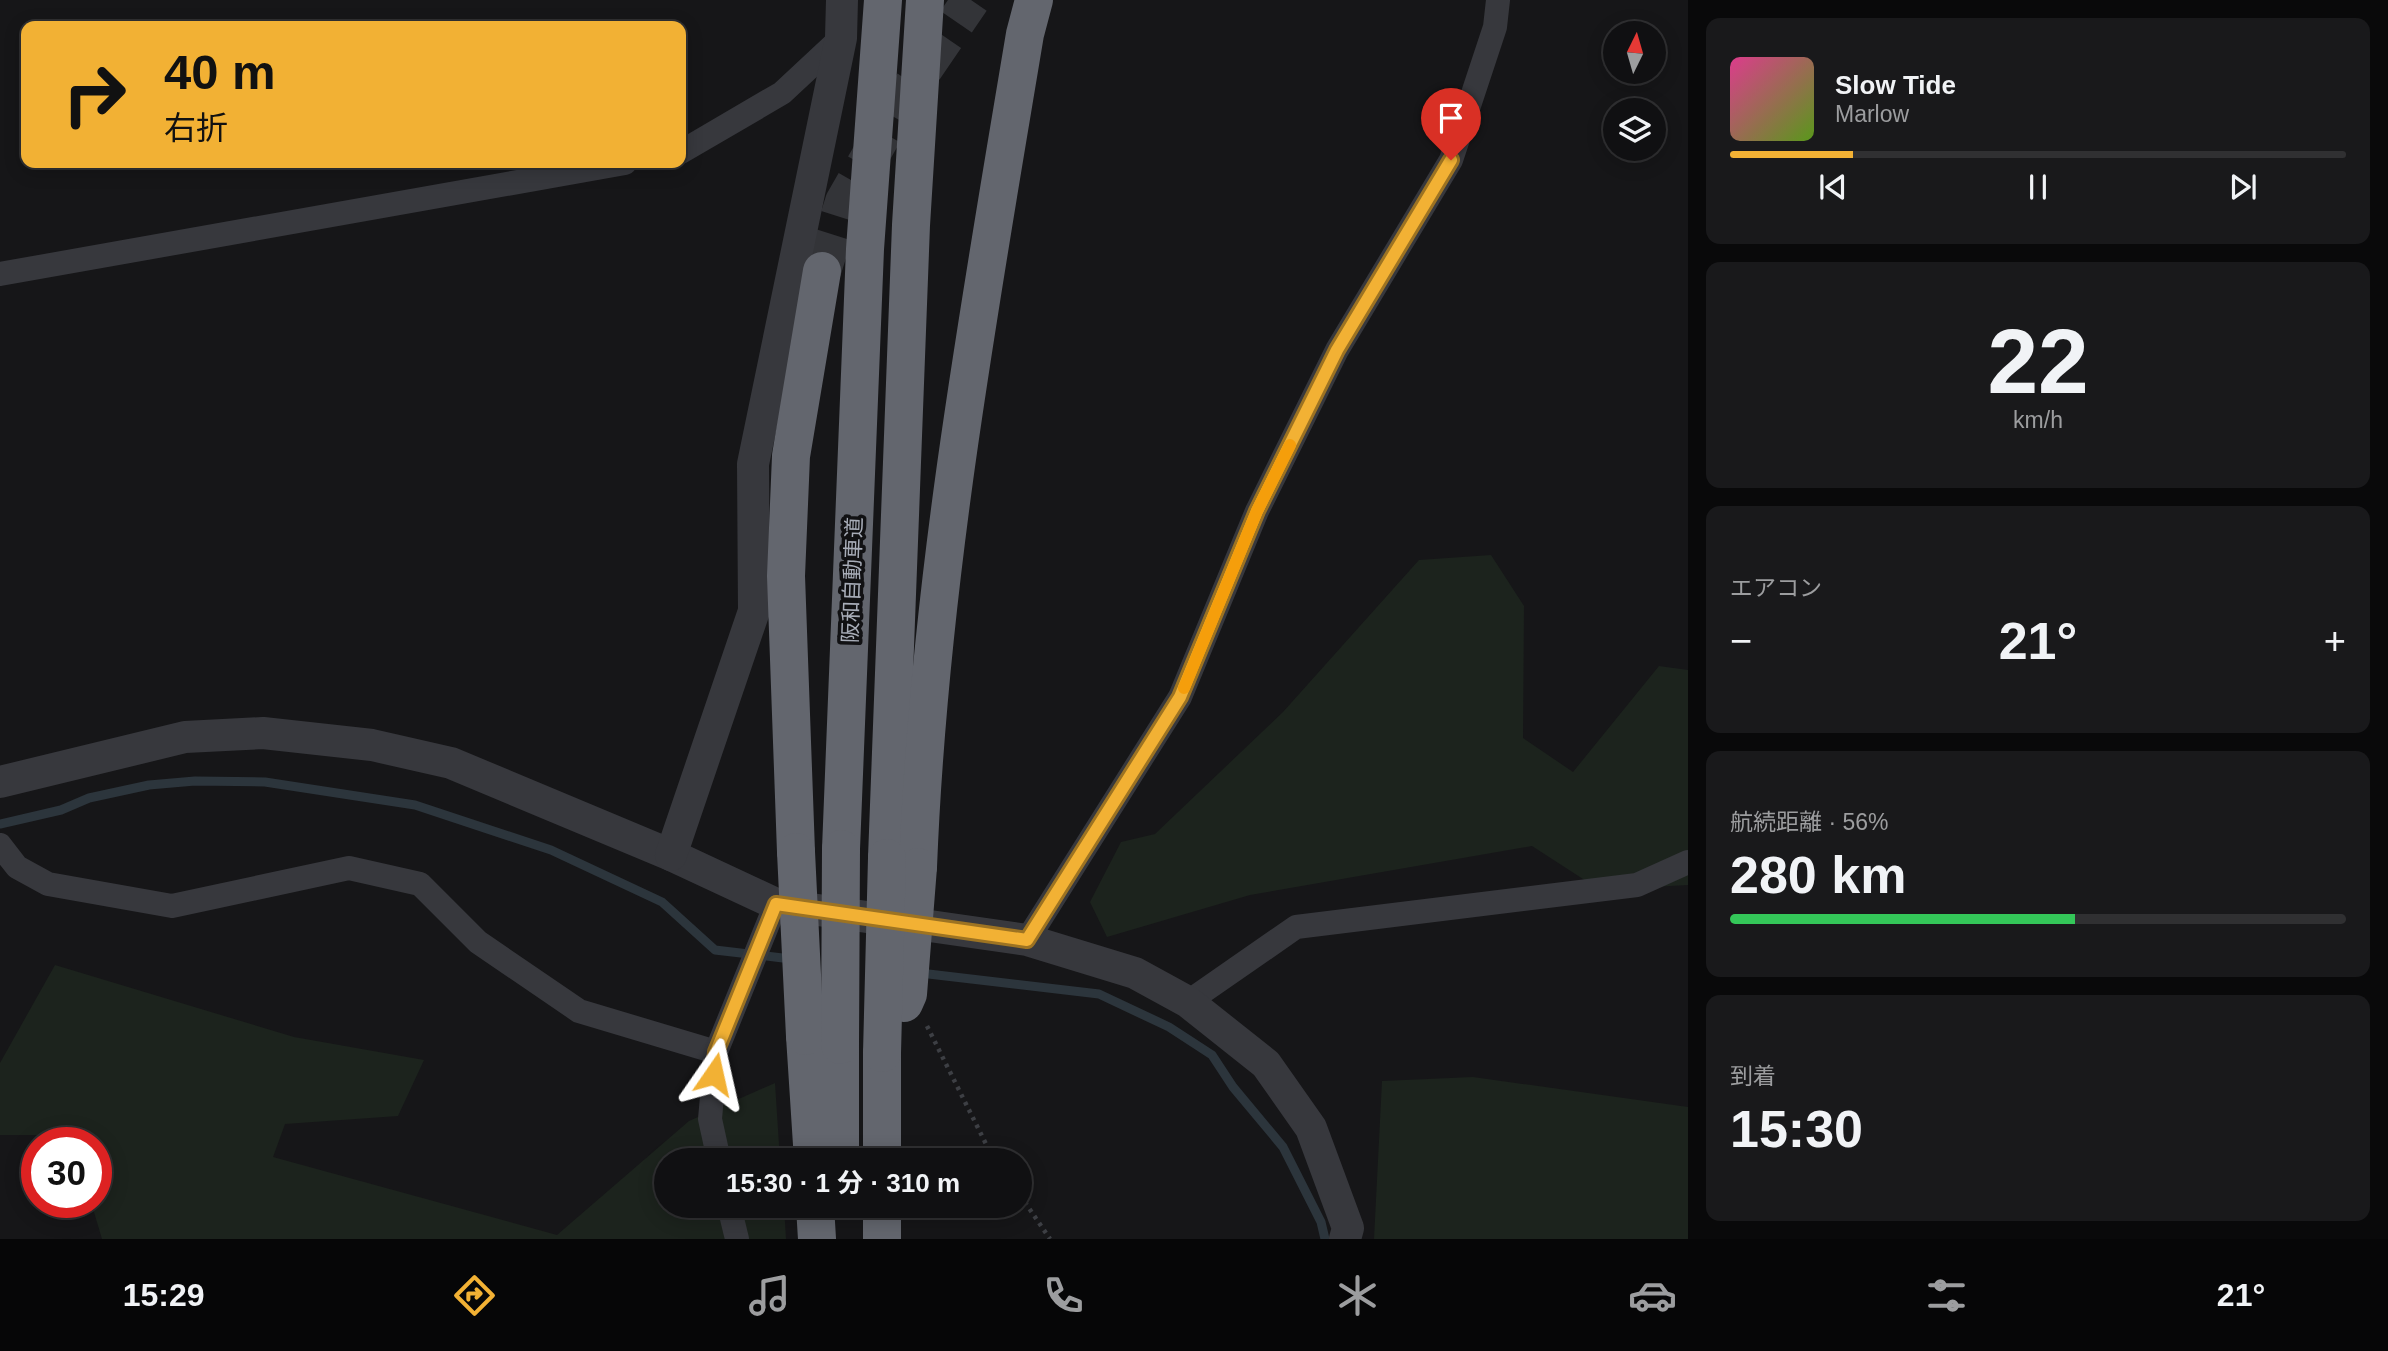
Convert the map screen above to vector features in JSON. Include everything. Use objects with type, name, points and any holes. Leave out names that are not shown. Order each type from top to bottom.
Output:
[{"type":"highway","name":"阪和自動車道","points":[[838,1148],[823,1040],[841,849],[865,249],[883,0]]},
{"type":"highway","points":[[902,862],[911,225],[925,0]]},
{"type":"highway","points":[[882,1148],[882,1053],[902,862],[922,754],[958,437],[1025,34],[1034,0]]},
{"type":"highway","points":[[814,1148],[823,1040],[796,852],[786,576],[791,456],[822,271]]},
{"type":"highway","points":[[816,1218],[817,1239]]},
{"type":"highway","points":[[839,1239],[840,1218]]},
{"type":"highway","points":[[882,1218],[882,1239]]},
{"type":"street","points":[[671,855],[754,611],[753,464],[841,38],[842,0]]},
{"type":"street","points":[[1027,940],[1180,697],[1257,511],[1337,350],[1451,160],[1494,27],[1498,0]]},
{"type":"street","points":[[686,149],[782,93],[841,38]]},
{"type":"street","points":[[0,274],[597,168]]},
{"type":"street","points":[[0,782],[185,737],[263,733],[372,745],[451,763],[671,855],[776,904],[1027,940],[1135,973],[1188,1002],[1266,1064],[1311,1128],[1348,1228],[1345,1239]]},
{"type":"street","points":[[0,845],[17,867],[48,884],[172,906],[349,867],[420,884],[478,942],[579,1011],[716,1052]]},
{"type":"street","points":[[1188,1002],[1296,927],[1637,885],[1688,862]]},
{"type":"street","points":[[716,1148],[710,1119],[716,1052],[776,904]]},
{"type":"street","points":[[732,1218],[737,1239]]},
{"type":"path","points":[[922,1015],[988,1148]]},
{"type":"path","points":[[1032,1213],[1050,1239]]},
{"type":"shaded area","points":[[1491,555],[1524,606],[1523,738],[1573,772],[1659,666],[1688,670],[1688,885],[1600,890],[1532,846],[1250,895],[1107,937],[1090,902],[1121,842],[1155,834],[1283,712],[1419,560]]},
{"type":"shaded area","points":[[55,965],[294,1037],[424,1060],[398,1116],[285,1124],[273,1157],[557,1235],[654,1151],[654,1218],[785,1218],[786,1239],[102,1239],[96,1218],[112,1218],[112,1127],[21,1127],[21,1135],[0,1135],[0,1063]]},
{"type":"shaded area","points":[[1473,1077],[1688,1107],[1688,1239],[1374,1239],[1382,1081]]},
{"type":"shaded area","points":[[775,1083],[779,1148],[658,1148],[689,1121]]},
{"type":"waterway","points":[[0,824],[61,810],[89,798],[149,785],[195,781],[265,782],[415,805],[551,850],[662,902],[715,950],[791,959]]},
{"type":"waterway","points":[[920,973],[1099,994],[1169,1027],[1212,1055],[1233,1087],[1283,1147],[1321,1222],[1325,1239]]},
{"type":"tunnel","points":[[822,271],[844,202],[901,102],[971,0]]},
{"type":"slow traffic","points":[[1184,688],[1257,511],[1290,445]]},
{"type":"route","points":[[714,1074],[716,1052],[776,904],[1027,940],[1180,697],[1257,511],[1337,350],[1451,160]]}]
